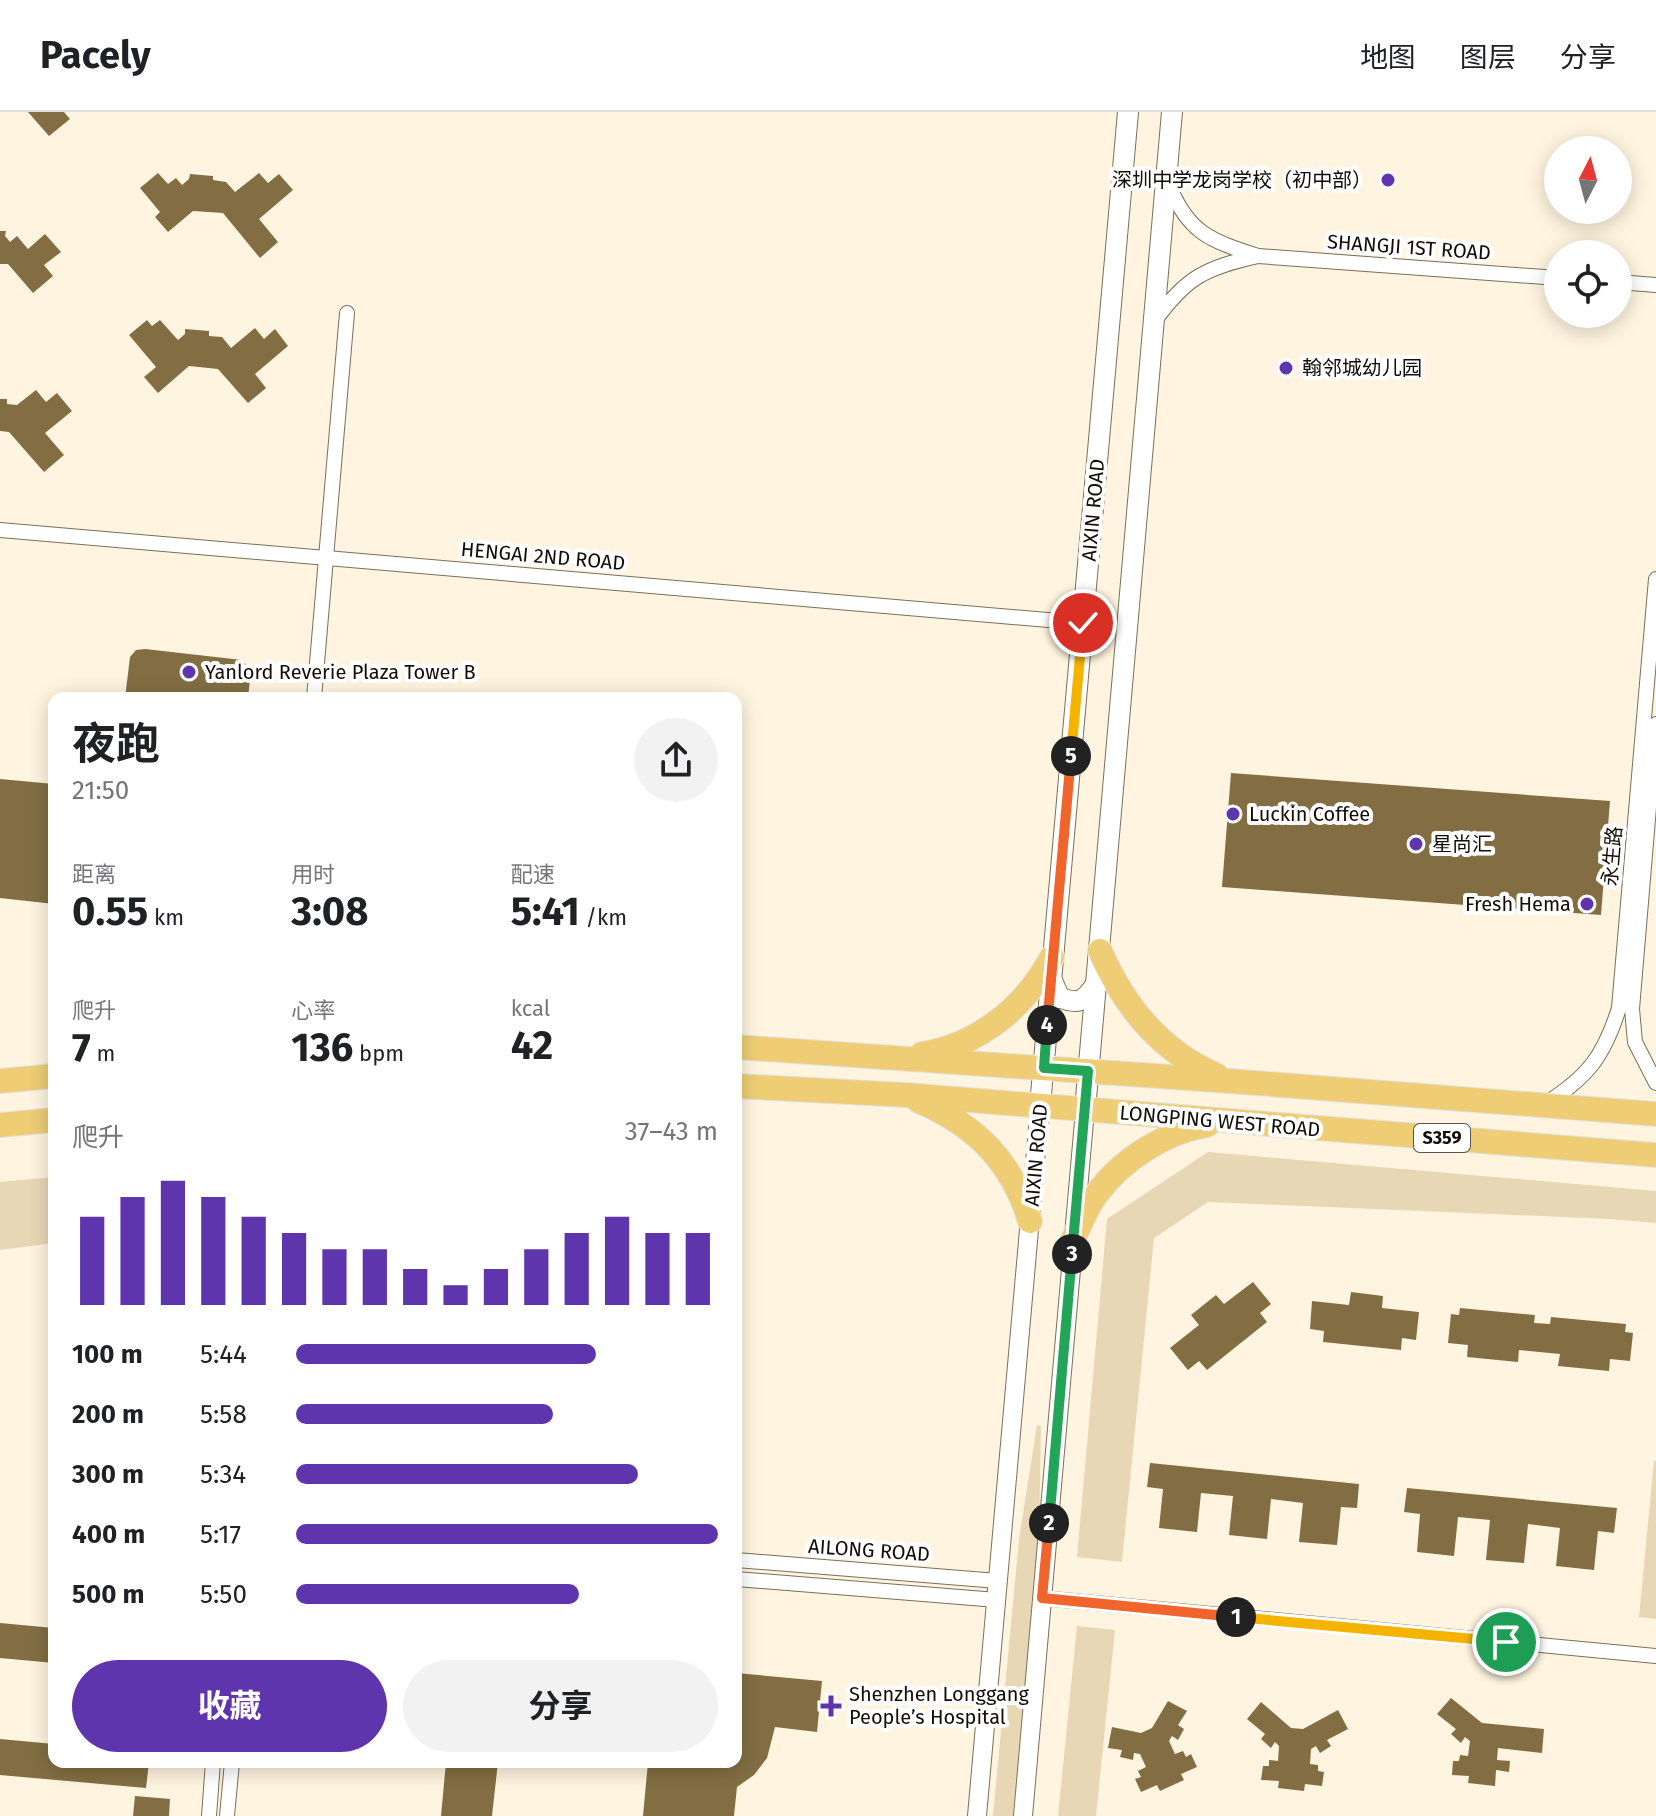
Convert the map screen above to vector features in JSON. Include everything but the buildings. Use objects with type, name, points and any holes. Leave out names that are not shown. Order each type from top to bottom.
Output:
[{"type":"main road","name":"AIXIN ROAD","points":[[1040,1106],[1128,112]]},
{"type":"main road","points":[[1085,1110],[1172,112]]},
{"type":"main road","points":[[1100,951],[1114,983],[1149,1029],[1198,1067],[1230,1081]]},
{"type":"main road","points":[[895,1058],[936,1052],[988,1028],[1026,997],[1052,968],[1059,997],[1071,1002],[1086,998],[1097,983]]},
{"type":"main road","name":"LONGPING WEST ROAD","points":[[742,1047],[1656,1114]]},
{"type":"main road","points":[[0,1081],[48,1077]]},
{"type":"main road","name":"LONGPING WEST ROAD","points":[[742,1086],[906,1095],[1656,1155]]},
{"type":"main road","points":[[906,1095],[940,1110],[992,1150],[1021,1192],[1030,1221]]},
{"type":"main road","points":[[0,1125],[48,1121]]},
{"type":"main road","points":[[1073,1240],[1095,1195],[1127,1163],[1149,1147],[1174,1135],[1201,1126],[1229,1122]]},
{"type":"street","name":"SHANGJI 1ST ROAD","points":[[1167,178],[1178,209],[1196,229],[1223,244],[1258,256],[1544,277]]},
{"type":"street","name":"SHANGJI 1ST ROAD","points":[[1154,322],[1173,295],[1194,278],[1222,264],[1258,256]]},
{"type":"street","points":[[1632,283],[1656,285]]},
{"type":"street","points":[[315,692],[347,313]]},
{"type":"street","name":"HENGAI 2ND ROAD","points":[[0,530],[1083,623]]},
{"type":"street","name":"永生路","points":[[1543,1105],[1570,1089],[1591,1067],[1609,1039],[1619,1008],[1656,579]]},
{"type":"street","points":[[1656,724],[1632,1009],[1635,1042],[1656,1083]]},
{"type":"street","name":"AIXIN ROAD","points":[[977,1816],[1040,1106]]},
{"type":"street","points":[[1023,1816],[1085,1110]]},
{"type":"street","name":"AILONG ROAD","points":[[742,1561],[997,1590]]},
{"type":"street","name":"AILONG ROAD","points":[[742,1579],[997,1590]]},
{"type":"street","points":[[1042,1598],[1656,1656]]},
{"type":"street","points":[[209,1816],[213,1768]]},
{"type":"street","points":[[227,1816],[231,1768]]},
{"type":"shaded area","points":[[1208,1152],[1656,1191],[1656,1223],[1208,1202],[1154,1238],[1122,1562],[1077,1557],[1107,1219]]},
{"type":"shaded area","points":[[48,1178],[48,1244],[0,1250],[0,1182]]},
{"type":"shaded area","points":[[1037,1425],[1041,1426],[1039,1541],[1013,1816],[993,1816],[1019,1539]]},
{"type":"shaded area","points":[[1656,1461],[1656,1619],[1639,1617]]},
{"type":"shaded area","points":[[1077,1626],[1115,1630],[1096,1816],[1058,1816]]},
{"type":"place","name":"深圳中学龙岗学校（初中部）","points":[[1388,180]]},
{"type":"place","name":"翰邻城幼儿园","points":[[1286,368]]},
{"type":"place","name":"Yanlord Reverie Plaza Tower B","points":[[189,672]]},
{"type":"place","name":"Luckin Coffee","points":[[1233,814]]},
{"type":"place","name":"星尚汇","points":[[1416,844]]},
{"type":"place","name":"Fresh Hema","points":[[1587,904]]},
{"type":"place","name":"Shenzhen Longgang People’s Hospital","points":[[831,1706]]},
{"type":"route","points":[[1083,623],[1044,1068],[1088,1071],[1042,1598],[1506,1642]]}]
